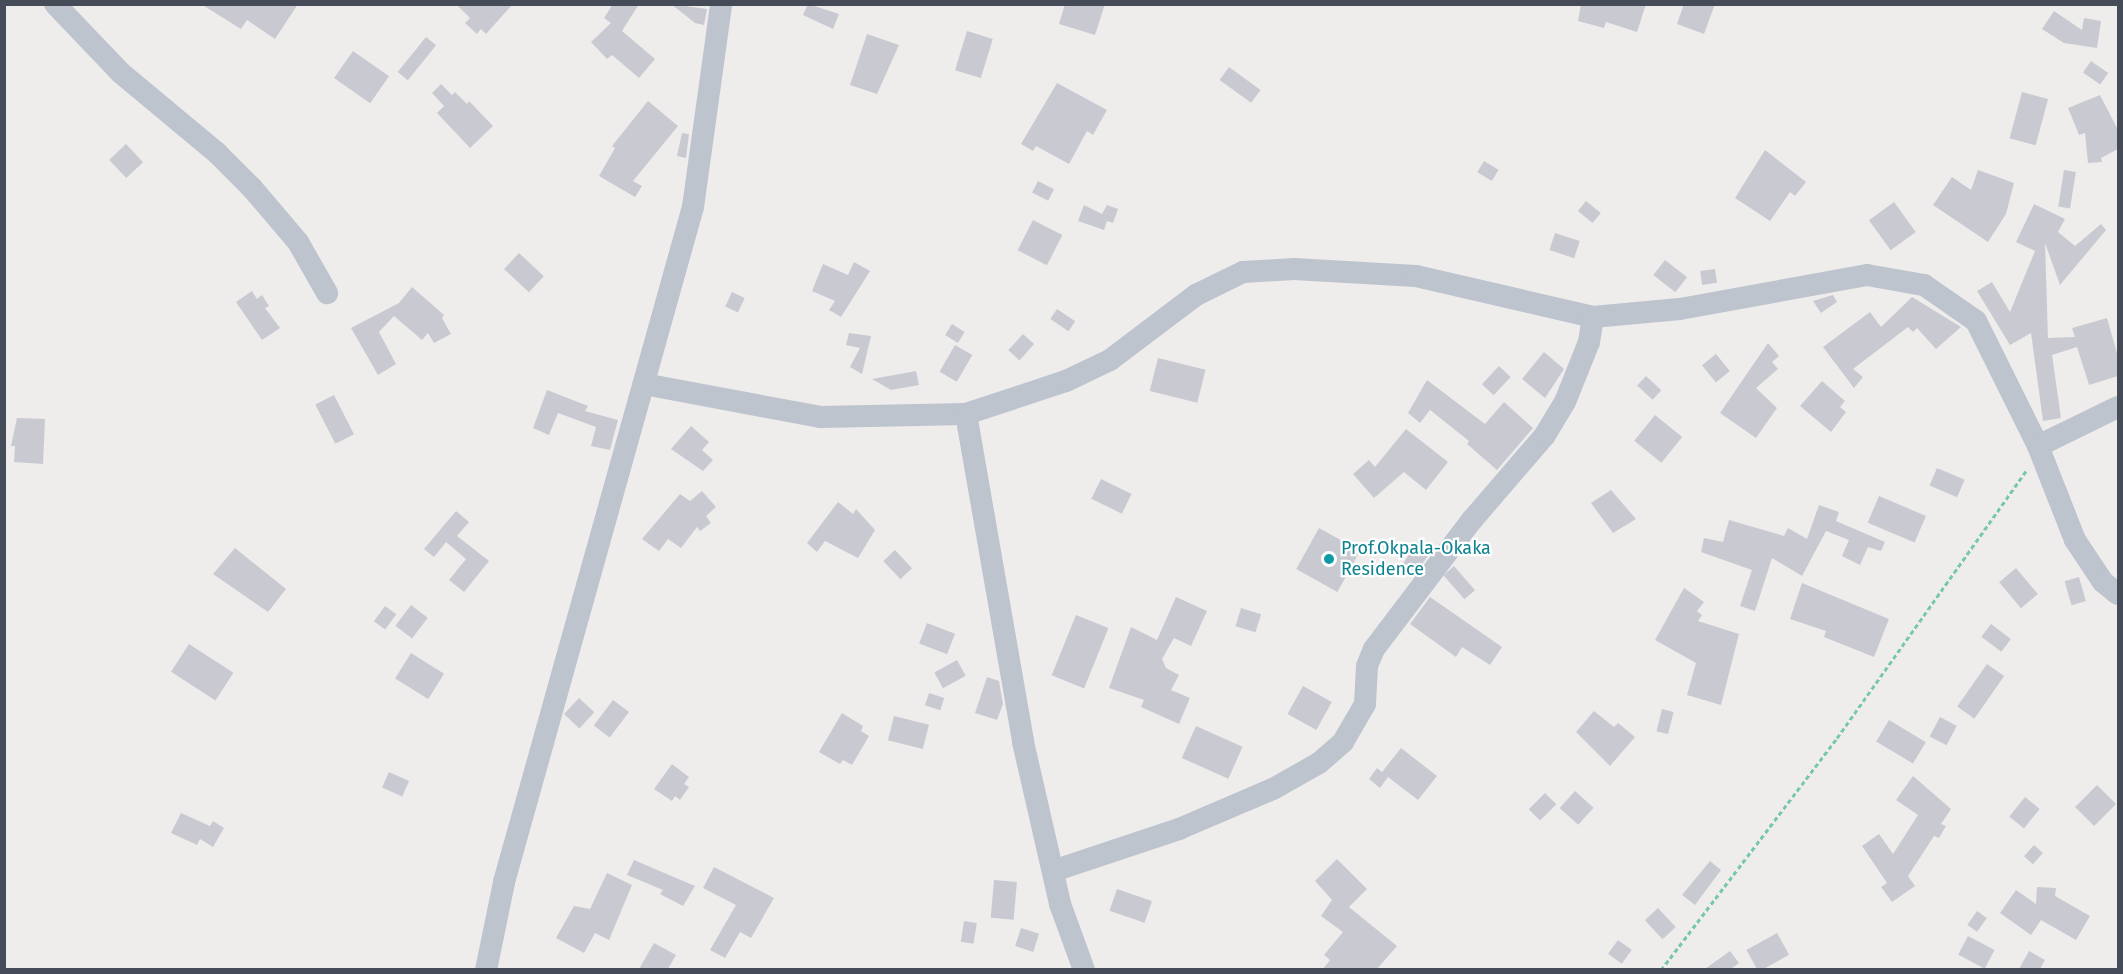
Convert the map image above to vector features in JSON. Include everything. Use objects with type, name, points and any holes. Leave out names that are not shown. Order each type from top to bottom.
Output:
[{"type":"street","points":[[55,4],[121,73],[217,153],[252,188],[298,242],[327,293]]},
{"type":"street","points":[[486,969],[504,882],[612,486],[644,384],[693,207],[721,4]]},
{"type":"street","points":[[644,384],[819,417],[966,414],[1066,381],[1110,360],[1196,295],[1244,272],[1294,269],[1416,276],[1593,317],[1680,309],[1867,275],[1924,285],[1976,321],[2038,446],[2075,540],[2103,582],[2118,594]]},
{"type":"street","points":[[1053,871],[1179,830],[1273,789],[1318,763],[1342,742],[1365,704],[1367,666],[1374,649],[1458,538],[1545,435],[1569,392],[1589,342],[1593,317]]},
{"type":"street","points":[[2038,446],[2118,407]]},
{"type":"street","points":[[966,414],[1023,742],[1053,871],[1084,969]]},
{"type":"path","points":[[1661,969],[1878,681],[2022,480],[2038,446]]},
{"type":"building","points":[[201,4],[298,4],[275,39],[247,20],[241,29]]},
{"type":"building","points":[[456,4],[513,4],[486,34],[481,29],[477,34],[465,23],[470,18]]},
{"type":"building","points":[[613,4],[639,4],[622,31],[655,59],[639,78],[612,55],[607,59],[591,42],[611,23],[604,18]]},
{"type":"building","points":[[671,4],[707,9],[704,25],[695,23]]},
{"type":"building","points":[[808,4],[839,14],[833,29],[803,15]]},
{"type":"building","points":[[1065,4],[1105,4],[1095,35],[1059,24]]},
{"type":"building","points":[[1581,4],[1646,4],[1637,32],[1606,22],[1604,28],[1578,21]]},
{"type":"building","points":[[1684,4],[1715,4],[1704,34],[1677,24]]},
{"type":"building","points":[[2054,11],[2082,30],[2084,18],[2101,21],[2097,48],[2064,43],[2042,29]]},
{"type":"building","points":[[967,31],[993,39],[981,78],[955,70]]},
{"type":"building","points":[[867,34],[899,45],[877,94],[850,85]]},
{"type":"building","points":[[426,37],[436,45],[408,80],[398,72]]},
{"type":"building","points":[[353,51],[389,76],[370,103],[334,78]]},
{"type":"building","points":[[2091,61],[2108,73],[2100,85],[2083,72]]},
{"type":"building","points":[[1229,67],[1261,90],[1251,103],[1220,80]]},
{"type":"building","points":[[1057,83],[1107,110],[1093,135],[1087,131],[1069,164],[1036,146],[1033,151],[1021,144]]},
{"type":"building","points":[[441,84],[452,95],[455,92],[467,104],[469,101],[493,126],[470,148],[437,113],[444,106],[432,93]]},
{"type":"building","points":[[2022,92],[2048,99],[2036,145],[2010,138]]},
{"type":"building","points":[[2100,95],[2118,130],[2118,149],[2101,158],[2102,162],[2088,163],[2085,133],[2079,135],[2068,108]]},
{"type":"building","points":[[648,101],[678,126],[633,181],[642,186],[635,197],[599,176],[615,148],[612,146]]},
{"type":"building","points":[[682,133],[689,134],[686,158],[677,156]]},
{"type":"building","points":[[126,144],[143,162],[126,178],[109,160]]},
{"type":"building","points":[[1765,150],[1806,182],[1795,196],[1790,192],[1770,221],[1735,198]]},
{"type":"building","points":[[1484,161],[1499,170],[1492,181],[1477,172]]},
{"type":"building","points":[[1978,170],[2014,183],[2006,214],[1988,242],[1933,205],[1952,177],[1971,190]]},
{"type":"building","points":[[2064,170],[2076,172],[2070,208],[2058,207]]},
{"type":"building","points":[[1038,181],[1054,189],[1048,201],[1032,193]]},
{"type":"building","points":[[1586,201],[1601,213],[1593,223],[1578,211]]},
{"type":"building","points":[[1894,202],[1916,232],[1891,250],[1869,220]]},
{"type":"building","points":[[2034,204],[2065,219],[2058,232],[2075,246],[2101,224],[2106,230],[2060,285],[2045,243],[2048,338],[2075,337],[2072,328],[2107,318],[2118,357],[2118,376],[2089,385],[2077,347],[2052,355],[2061,418],[2043,421],[2031,333],[2010,345],[1977,291],[1992,282],[2010,312],[2035,251],[2016,242]]},
{"type":"building","points":[[1084,205],[1102,214],[1107,205],[1118,209],[1113,223],[1107,221],[1104,230],[1078,221]]},
{"type":"building","points":[[1033,220],[1062,235],[1047,265],[1018,250]]},
{"type":"building","points":[[1555,233],[1580,241],[1574,258],[1549,250]]},
{"type":"building","points":[[519,253],[544,276],[529,292],[504,269]]},
{"type":"building","points":[[1665,260],[1687,277],[1675,292],[1653,275]]},
{"type":"building","points":[[854,262],[870,271],[841,317],[829,310],[835,301],[812,291],[823,264],[848,275]]},
{"type":"building","points":[[1715,269],[1717,283],[1702,285],[1700,271]]},
{"type":"building","points":[[412,287],[444,315],[442,318],[451,334],[434,343],[428,333],[422,340],[394,316],[379,332],[396,364],[378,375],[351,328],[399,303]]},
{"type":"building","points":[[252,291],[257,299],[262,295],[269,306],[265,308],[280,328],[262,340],[236,302]]},
{"type":"building","points":[[732,292],[745,298],[738,312],[725,307]]},
{"type":"building","points":[[1833,295],[1837,302],[1821,313],[1813,301]]},
{"type":"building","points":[[1912,297],[1961,327],[1936,349],[1917,328],[1913,332],[1908,327],[1853,369],[1863,377],[1854,388],[1823,347],[1870,312],[1881,327]]},
{"type":"building","points":[[1057,309],[1075,321],[1069,331],[1050,319]]},
{"type":"building","points":[[952,324],[965,332],[958,343],[945,335]]},
{"type":"building","points":[[849,333],[871,336],[862,374],[850,367],[860,348],[846,345]]},
{"type":"building","points":[[1023,334],[1034,344],[1019,360],[1008,350]]},
{"type":"building","points":[[1768,343],[1779,356],[1772,362],[1778,369],[1756,388],[1777,408],[1756,438],[1720,413]]},
{"type":"building","points":[[955,345],[972,355],[957,382],[940,372]]},
{"type":"building","points":[[1544,352],[1564,369],[1545,398],[1522,379]]},
{"type":"building","points":[[1716,354],[1730,371],[1716,382],[1702,365]]},
{"type":"building","points":[[1158,358],[1206,370],[1197,403],[1150,391]]},
{"type":"building","points":[[1499,366],[1511,377],[1494,395],[1482,384]]},
{"type":"building","points":[[916,371],[919,385],[891,390],[872,379]]},
{"type":"building","points":[[1646,376],[1661,390],[1652,400],[1637,386]]},
{"type":"building","points":[[1427,380],[1485,424],[1504,402],[1533,428],[1497,470],[1467,444],[1469,441],[1430,410],[1420,423],[1408,413]]},
{"type":"building","points":[[1822,381],[1845,401],[1840,407],[1846,412],[1831,432],[1800,406]]},
{"type":"building","points":[[547,390],[588,406],[585,411],[618,420],[610,450],[591,446],[596,427],[558,413],[549,435],[533,428]]},
{"type":"building","points":[[334,395],[354,434],[335,444],[315,405]]},
{"type":"building","points":[[1655,415],[1682,437],[1661,463],[1634,441]]},
{"type":"building","points":[[17,418],[45,419],[43,464],[14,462],[15,446],[11,446]]},
{"type":"building","points":[[691,426],[709,442],[702,450],[713,460],[703,471],[671,449]]},
{"type":"building","points":[[1406,429],[1448,462],[1426,490],[1404,472],[1374,498],[1353,474],[1369,460],[1375,467]]},
{"type":"building","points":[[1937,468],[1965,480],[1957,497],[1930,485]]},
{"type":"building","points":[[1101,479],[1132,494],[1122,514],[1091,499]]},
{"type":"building","points":[[1611,490],[1636,519],[1613,533],[1591,503]]},
{"type":"building","points":[[702,491],[716,507],[706,516],[711,523],[700,531],[697,527],[681,548],[668,539],[659,551],[642,539],[680,494],[690,501]]},
{"type":"building","points":[[1879,496],[1926,516],[1915,543],[1868,523]]},
{"type":"building","points":[[838,502],[853,514],[856,509],[875,530],[858,558],[825,541],[817,552],[807,543]]},
{"type":"building","points":[[1819,505],[1839,512],[1836,521],[1885,542],[1881,551],[1868,547],[1860,565],[1842,556],[1849,540],[1826,531],[1802,576],[1772,558],[1755,611],[1740,606],[1752,570],[1701,552],[1704,538],[1723,542],[1729,520],[1784,536],[1788,528],[1807,539]]},
{"type":"building","points":[[456,511],[469,522],[457,536],[489,561],[464,592],[449,580],[466,559],[446,542],[434,557],[424,549]]},
{"type":"building","name":"Prof.Okpala-Okaka Residence","points":[[1319,528],[1360,551],[1337,592],[1296,569]]},
{"type":"building","points":[[1418,542],[1431,551],[1416,572],[1403,563]]},
{"type":"building","points":[[235,548],[286,589],[268,612],[213,574]]},
{"type":"building","points":[[895,550],[912,568],[900,579],[883,561]]},
{"type":"building","points":[[1454,566],[1475,590],[1464,599],[1443,575]]},
{"type":"building","points":[[2016,568],[2038,594],[2021,608],[1999,582]]},
{"type":"building","points":[[2079,577],[2086,601],[2071,605],[2065,581]]},
{"type":"building","points":[[1802,583],[1889,619],[1874,657],[1824,637],[1826,631],[1790,619]]},
{"type":"building","points":[[1684,588],[1704,602],[1697,611],[1702,615],[1698,621],[1739,634],[1721,705],[1687,695],[1696,663],[1655,640]]},
{"type":"building","points":[[1176,597],[1207,611],[1191,646],[1174,638],[1162,659],[1166,668],[1179,675],[1171,690],[1190,698],[1179,724],[1141,707],[1144,700],[1109,688],[1131,627],[1157,640]]},
{"type":"building","points":[[1430,597],[1502,647],[1490,665],[1462,647],[1456,657],[1410,624]]},
{"type":"building","points":[[411,605],[428,618],[412,638],[395,626]]},
{"type":"building","points":[[385,606],[396,614],[385,630],[374,621]]},
{"type":"building","points":[[1241,608],[1261,614],[1256,632],[1235,626]]},
{"type":"building","points":[[1076,615],[1108,628],[1084,688],[1052,675]]},
{"type":"building","points":[[927,623],[955,634],[947,654],[919,644]]},
{"type":"building","points":[[1991,624],[2011,639],[2001,652],[1981,637]]},
{"type":"building","points":[[189,644],[233,673],[215,701],[171,672]]},
{"type":"building","points":[[411,653],[444,674],[428,699],[395,678]]},
{"type":"building","points":[[957,660],[966,676],[943,688],[934,673]]},
{"type":"building","points":[[1987,664],[2004,676],[1974,719],[1957,707]]},
{"type":"building","points":[[987,677],[999,681],[1003,704],[997,720],[975,713]]},
{"type":"building","points":[[1303,686],[1332,702],[1316,730],[1287,714]]},
{"type":"building","points":[[929,693],[944,698],[940,710],[925,705]]},
{"type":"building","points":[[579,698],[594,712],[579,728],[564,714]]},
{"type":"building","points":[[613,700],[629,712],[610,738],[594,726]]},
{"type":"building","points":[[1662,709],[1674,712],[1668,734],[1656,731]]},
{"type":"building","points":[[1594,711],[1614,727],[1618,723],[1635,737],[1610,766],[1576,732]]},
{"type":"building","points":[[842,713],[863,726],[861,731],[869,736],[852,765],[843,760],[840,764],[819,752]]},
{"type":"building","points":[[894,716],[929,725],[923,749],[888,740]]},
{"type":"building","points":[[1940,717],[1957,726],[1946,745],[1930,736]]},
{"type":"building","points":[[1889,720],[1926,742],[1913,764],[1876,741]]},
{"type":"building","points":[[1196,726],[1243,747],[1228,779],[1182,758]]},
{"type":"building","points":[[1401,748],[1437,776],[1418,800],[1388,777],[1380,788],[1369,779],[1377,768],[1382,772]]},
{"type":"building","points":[[672,764],[689,777],[684,784],[689,787],[680,800],[675,796],[672,801],[654,789]]},
{"type":"building","points":[[389,772],[409,781],[402,796],[382,788]]},
{"type":"building","points":[[1913,776],[1951,809],[1941,824],[1946,826],[1939,838],[1934,836],[1908,876],[1915,886],[1892,902],[1881,887],[1887,883],[1862,846],[1879,834],[1893,854],[1918,815],[1896,800]]},
{"type":"building","points":[[2097,785],[2116,804],[2094,826],[2075,807]]},
{"type":"building","points":[[1575,791],[1594,808],[1578,825],[1560,808]]},
{"type":"building","points":[[1545,793],[1556,804],[1540,821],[1529,809]]},
{"type":"building","points":[[2025,797],[2040,809],[2024,828],[2009,816]]},
{"type":"building","points":[[181,813],[210,826],[213,821],[224,828],[213,847],[200,839],[197,845],[171,833]]},
{"type":"building","points":[[2034,845],[2043,853],[2033,864],[2024,856]]},
{"type":"building","points":[[1337,859],[1367,889],[1349,907],[1397,946],[1377,969],[1323,969],[1330,960],[1324,955],[1343,932],[1321,916],[1332,900],[1315,881]]},
{"type":"building","points":[[634,860],[695,886],[683,906],[660,894],[663,890],[627,875]]},
{"type":"building","points":[[1710,861],[1721,870],[1695,905],[1682,895]]},
{"type":"building","points":[[714,867],[774,898],[751,938],[740,932],[725,958],[710,950],[736,905],[703,888]]},
{"type":"building","points":[[607,873],[632,885],[609,940],[595,933],[584,953],[556,938],[574,906],[590,909]]},
{"type":"building","points":[[994,880],[1017,882],[1014,920],[991,918]]},
{"type":"building","points":[[2037,887],[2056,888],[2055,896],[2090,916],[2076,940],[2041,920],[2031,935],[2000,913],[2016,890],[2036,904]]},
{"type":"building","points":[[1117,889],[1152,901],[1144,923],[1110,911]]},
{"type":"building","points":[[1658,908],[1676,927],[1663,939],[1645,920]]},
{"type":"building","points":[[1977,911],[1987,918],[1977,932],[1967,925]]},
{"type":"building","points":[[964,921],[977,923],[974,944],[961,942]]},
{"type":"building","points":[[1021,928],[1039,934],[1033,952],[1015,946]]},
{"type":"building","points":[[1777,933],[1789,955],[1762,970],[1757,970],[1746,950]]},
{"type":"building","points":[[1968,936],[1994,950],[1985,969],[1958,955]]},
{"type":"building","points":[[1618,940],[1632,950],[1622,964],[1608,954]]},
{"type":"building","points":[[654,943],[676,955],[668,969],[639,969]]},
{"type":"building","points":[[1730,951],[1739,963],[1731,969],[1705,969]]},
{"type":"building","points":[[2029,951],[2045,960],[2040,969],[2019,969]]},
{"type":"place","name":"Prof.Okpala-Okaka Residence","points":[[1329,559]]}]
